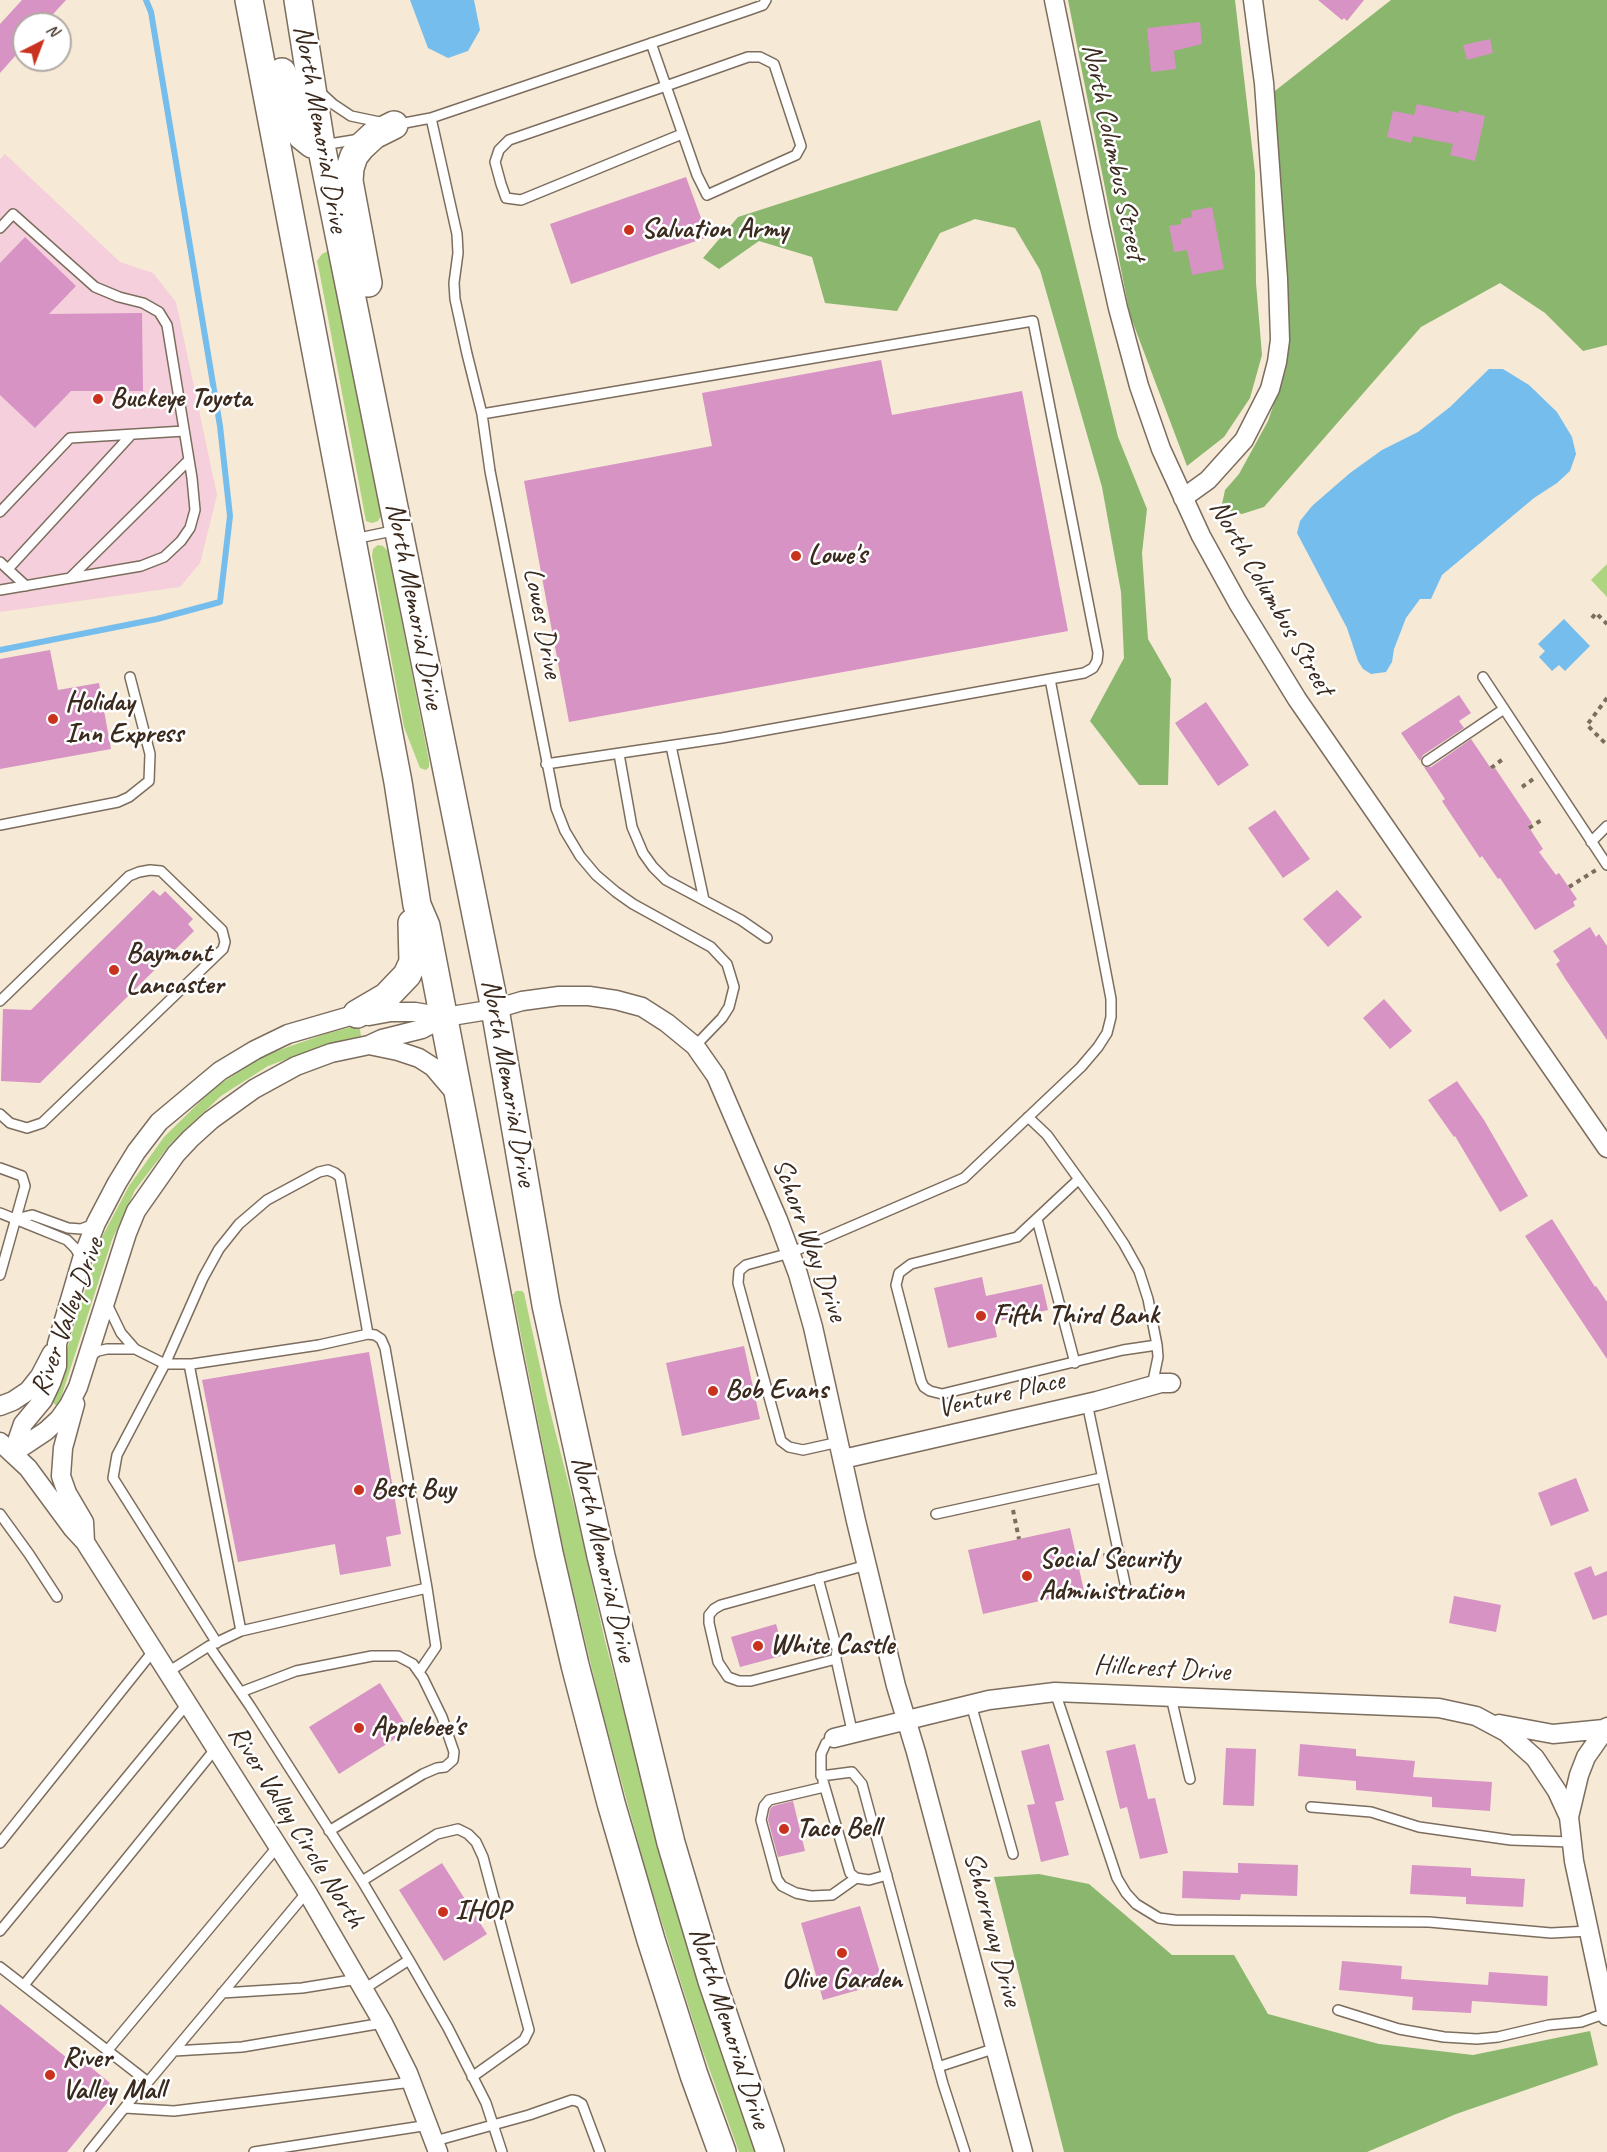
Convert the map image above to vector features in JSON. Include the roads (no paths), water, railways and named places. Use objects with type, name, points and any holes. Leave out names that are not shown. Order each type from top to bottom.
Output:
[{"type":"main road","name":"North Memorial Drive","points":[[249,0],[398,782],[417,905],[426,926],[445,1017],[510,1362],[549,1553],[611,1803],[651,1940],[694,2075],[722,2152]]},
{"type":"main road","points":[[267,0],[293,123],[302,136],[312,144],[321,145]]},
{"type":"main road","name":"North Memorial Drive","points":[[297,0],[321,145],[495,1009],[546,1305],[601,1556],[656,1790],[712,1981],[770,2152]]},
{"type":"main road","points":[[384,130],[354,156],[349,181],[386,382],[386,466]]},
{"type":"main road","name":"North Memorial Drive","points":[[357,1014],[386,997],[397,987],[410,969],[414,949],[412,927],[417,905]]},
{"type":"street","name":"North Columbus Street","points":[[1054,0],[1118,308],[1139,386],[1161,449],[1201,536],[1297,699],[1607,1148]]},
{"type":"street","points":[[1183,498],[1208,480],[1244,440],[1270,389],[1277,362],[1280,340],[1278,279],[1264,83],[1253,0]]},
{"type":"street","name":"Schorr Way Drive","points":[[445,1017],[559,996],[589,996],[616,1000],[642,1007],[667,1023],[695,1046],[716,1076],[790,1253],[813,1327],[867,1565],[906,1721]]},
{"type":"street","name":"River Valley Drive","points":[[7,1447],[43,1400],[51,1383],[57,1366],[57,1344],[82,1259],[96,1223],[131,1160],[159,1122],[220,1071],[288,1034],[357,1014],[369,1016],[391,1012],[415,1012],[445,1017]]},
{"type":"street","name":"River Valley Drive","points":[[7,1447],[41,1435],[59,1419],[69,1405],[78,1387],[136,1211],[176,1154],[190,1139],[233,1103],[275,1077],[331,1053],[369,1045],[382,1038],[422,1029],[445,1017]]},
{"type":"street","name":"River Valley Drive","points":[[369,1045],[419,1058],[433,1067],[460,1098]]},
{"type":"street","points":[[0,1406],[14,1401],[28,1391],[40,1376],[57,1344]]},
{"type":"street","name":"Venture Place","points":[[841,1451],[1086,1403],[1171,1383]]},
{"type":"street","name":"River Valley Circle North","points":[[78,1387],[63,1448],[61,1476],[67,1493],[84,1521],[86,1542]]},
{"type":"street","name":"River Valley Circle North","points":[[7,1447],[44,1488],[73,1529],[86,1542],[307,1892],[383,2023],[412,2082],[434,2139]]},
{"type":"street","name":"Hillcrest Drive","points":[[834,1738],[971,1704],[1055,1692],[1439,1708],[1462,1712],[1490,1722],[1553,1734],[1602,1732]]},
{"type":"street","name":"Schorrway Drive","points":[[906,1721],[1023,2152]]},
{"type":"street","name":"Hillcrest Drive","points":[[1490,1722],[1516,1739],[1535,1758],[1557,1791],[1569,1817]]},
{"type":"street","points":[[1602,1732],[1578,1775],[1569,1817],[1571,1842],[1607,2015]]},
{"type":"lane","points":[[321,145],[431,118],[749,10],[763,5],[766,0]]},
{"type":"lane","points":[[651,43],[666,86],[682,134],[697,175],[707,195],[795,155],[801,146],[774,64],[760,57],[748,57],[666,86],[509,140],[499,150],[495,162],[506,198],[521,200],[682,134]]},
{"type":"lane","points":[[310,79],[333,104],[351,116],[384,130]]},
{"type":"lane","name":"Lowes Drive","points":[[431,118],[458,234],[455,299],[466,354],[482,414],[490,471],[556,808],[565,831],[580,856],[596,875],[633,904],[711,947],[727,964],[734,987],[729,1007],[722,1018],[695,1046]]},
{"type":"lane","points":[[0,228],[13,214],[95,287],[119,297],[143,303],[159,312],[167,325],[195,510],[190,528],[182,541],[164,557],[141,566],[0,590]]},
{"type":"lane","points":[[482,414],[1033,321],[1098,653],[1093,668],[1084,673],[1050,680],[671,746],[546,764]]},
{"type":"lane","points":[[0,512],[70,438],[184,431]]},
{"type":"lane","points":[[8,569],[131,435]]},
{"type":"lane","points":[[70,578],[189,460]]},
{"type":"lane","points":[[352,539],[399,529]]},
{"type":"lane","points":[[0,562],[26,586]]},
{"type":"lane","points":[[0,825],[118,802],[129,797],[149,781],[150,754],[130,677]]},
{"type":"lane","points":[[1483,677],[1606,864]]},
{"type":"lane","points":[[841,1451],[803,1450],[789,1447],[781,1441],[738,1283],[739,1271],[746,1265],[790,1253],[964,1178],[1098,1047],[1107,1033],[1112,1017],[1111,999],[1050,680]]},
{"type":"lane","points":[[1426,761],[1504,709]]},
{"type":"lane","points":[[671,746],[705,900]]},
{"type":"lane","points":[[619,754],[632,827],[643,854],[652,867],[666,880],[705,900],[766,938]]},
{"type":"lane","points":[[1591,842],[1607,826]]},
{"type":"lane","points":[[0,1001],[129,876],[139,872],[161,871],[222,930],[225,942],[223,949],[42,1123],[27,1128],[10,1123],[0,1114]]},
{"type":"lane","points":[[1028,1117],[1047,1135],[1079,1179],[1125,1244],[1139,1271],[1148,1299],[1157,1345],[1158,1357],[1152,1386]]},
{"type":"lane","points":[[0,1168],[21,1176],[26,1186],[0,1275]]},
{"type":"lane","points":[[368,1334],[340,1177],[328,1170],[319,1172],[267,1200],[239,1224],[219,1249],[203,1278],[165,1364],[117,1455],[113,1478],[241,1692],[410,1960],[472,2077],[494,2125],[502,2152]]},
{"type":"lane","points":[[1079,1179],[1017,1237],[910,1264],[899,1273],[896,1285],[924,1387],[942,1394],[1124,1350],[1157,1345]]},
{"type":"lane","points":[[0,1213],[67,1240],[82,1259]]},
{"type":"lane","points":[[16,1219],[32,1215],[81,1229],[96,1223]]},
{"type":"lane","points":[[1037,1219],[1075,1363]]},
{"type":"lane","points":[[105,1300],[121,1333],[135,1349],[165,1364],[189,1364],[319,1345],[368,1334],[381,1339],[386,1348],[436,1647],[419,1672]]},
{"type":"lane","points":[[86,1359],[98,1351],[107,1349],[135,1349]]},
{"type":"lane","points":[[189,1364],[241,1631]]},
{"type":"lane","points":[[1086,1403],[1127,1593]]},
{"type":"lane","points":[[936,1514],[1101,1478]]},
{"type":"lane","points":[[0,1514],[57,1598]]},
{"type":"lane","points":[[836,1659],[751,1681],[739,1681],[728,1677],[718,1662],[709,1615],[721,1605],[867,1565]]},
{"type":"lane","points":[[818,1578],[837,1649],[836,1659],[853,1735]]},
{"type":"lane","points":[[168,1672],[241,1631],[426,1588]]},
{"type":"lane","points":[[0,1843],[154,1650]]},
{"type":"lane","points":[[241,1692],[296,1671],[372,1656],[398,1656],[413,1664],[419,1672],[442,1717],[454,1752],[453,1760],[445,1767],[423,1774],[329,1831]]},
{"type":"lane","points":[[1055,1692],[1117,1878],[1136,1904],[1160,1918],[1429,1922],[1551,1933],[1590,1931]]},
{"type":"lane","points":[[1172,1697],[1190,1779]]},
{"type":"lane","points":[[0,1931],[187,1704]]},
{"type":"lane","points":[[971,1704],[1013,1854]]},
{"type":"lane","points":[[834,1738],[826,1743],[821,1754],[821,1776],[850,1873],[856,1878],[869,1880],[887,1875]]},
{"type":"lane","points":[[24,1985],[216,1748]]},
{"type":"lane","points":[[821,1776],[852,1772],[862,1784],[938,2067],[965,2152]]},
{"type":"lane","points":[[824,1787],[769,1800],[764,1806],[762,1820],[777,1879],[782,1887],[811,1896],[832,1895],[856,1878]]},
{"type":"lane","points":[[1311,1807],[1371,1812],[1404,1824],[1511,1840],[1571,1842]]},
{"type":"lane","points":[[362,1881],[437,1834],[458,1829],[468,1834],[476,1842],[483,1857],[529,2030],[524,2040],[472,2077]]},
{"type":"lane","points":[[108,2051],[278,1846]]},
{"type":"lane","points":[[89,2152],[307,1892]]},
{"type":"lane","points":[[222,1993],[361,1984],[410,1960]]},
{"type":"lane","points":[[0,1967],[147,2081]]},
{"type":"lane","points":[[1338,2010],[1399,2029],[1444,2037],[1477,2039],[1498,2037],[1550,2025],[1581,2022],[1607,2015]]},
{"type":"lane","points":[[174,2050],[242,2046],[383,2023]]},
{"type":"lane","points":[[938,2067],[996,2048]]},
{"type":"lane","points":[[125,2108],[174,2111],[412,2082]]},
{"type":"lane","points":[[254,2152],[434,2139],[494,2125],[572,2100],[582,2104],[600,2152]]},
{"type":"water","points":[[410,0],[474,0],[480,30],[468,51],[448,58],[428,48]]},
{"type":"water","points":[[1489,369],[1503,369],[1529,385],[1557,412],[1572,437],[1576,454],[1570,471],[1442,575],[1431,599],[1420,599],[1406,618],[1394,649],[1392,662],[1386,672],[1371,674],[1363,669],[1358,661],[1347,628],[1297,533],[1300,521],[1312,506],[1350,473],[1382,450],[1418,432],[1450,407]]},
{"type":"water","points":[[1564,619],[1590,646],[1565,671],[1559,665],[1552,671],[1539,657],[1545,651],[1538,644]]},
{"type":"waterway","points":[[0,650],[157,619],[220,602],[230,516],[220,426],[151,12],[146,0]]},
{"type":"place","name":"Salvation Army","points":[[629,230]]},
{"type":"place","name":"Buckeye Toyota","points":[[98,399]]},
{"type":"place","name":"Lowe's","points":[[796,556]]},
{"type":"place","name":"Holiday Inn Express","points":[[53,719]]},
{"type":"place","name":"Baymont Lancaster","points":[[114,970]]},
{"type":"place","name":"Fifth Third Bank","points":[[981,1316]]},
{"type":"place","name":"Bob Evans","points":[[713,1391]]},
{"type":"place","name":"Best Buy","points":[[359,1490]]},
{"type":"place","name":"Social Security Administration","points":[[1027,1576]]},
{"type":"place","name":"White Castle","points":[[758,1646]]},
{"type":"place","name":"Applebee's","points":[[359,1728]]},
{"type":"place","name":"Taco Bell","points":[[784,1829]]},
{"type":"place","name":"IHOP","points":[[443,1912]]},
{"type":"place","name":"Olive Garden","points":[[842,1953]]},
{"type":"place","name":"River Valley Mall","points":[[50,2075]]}]
